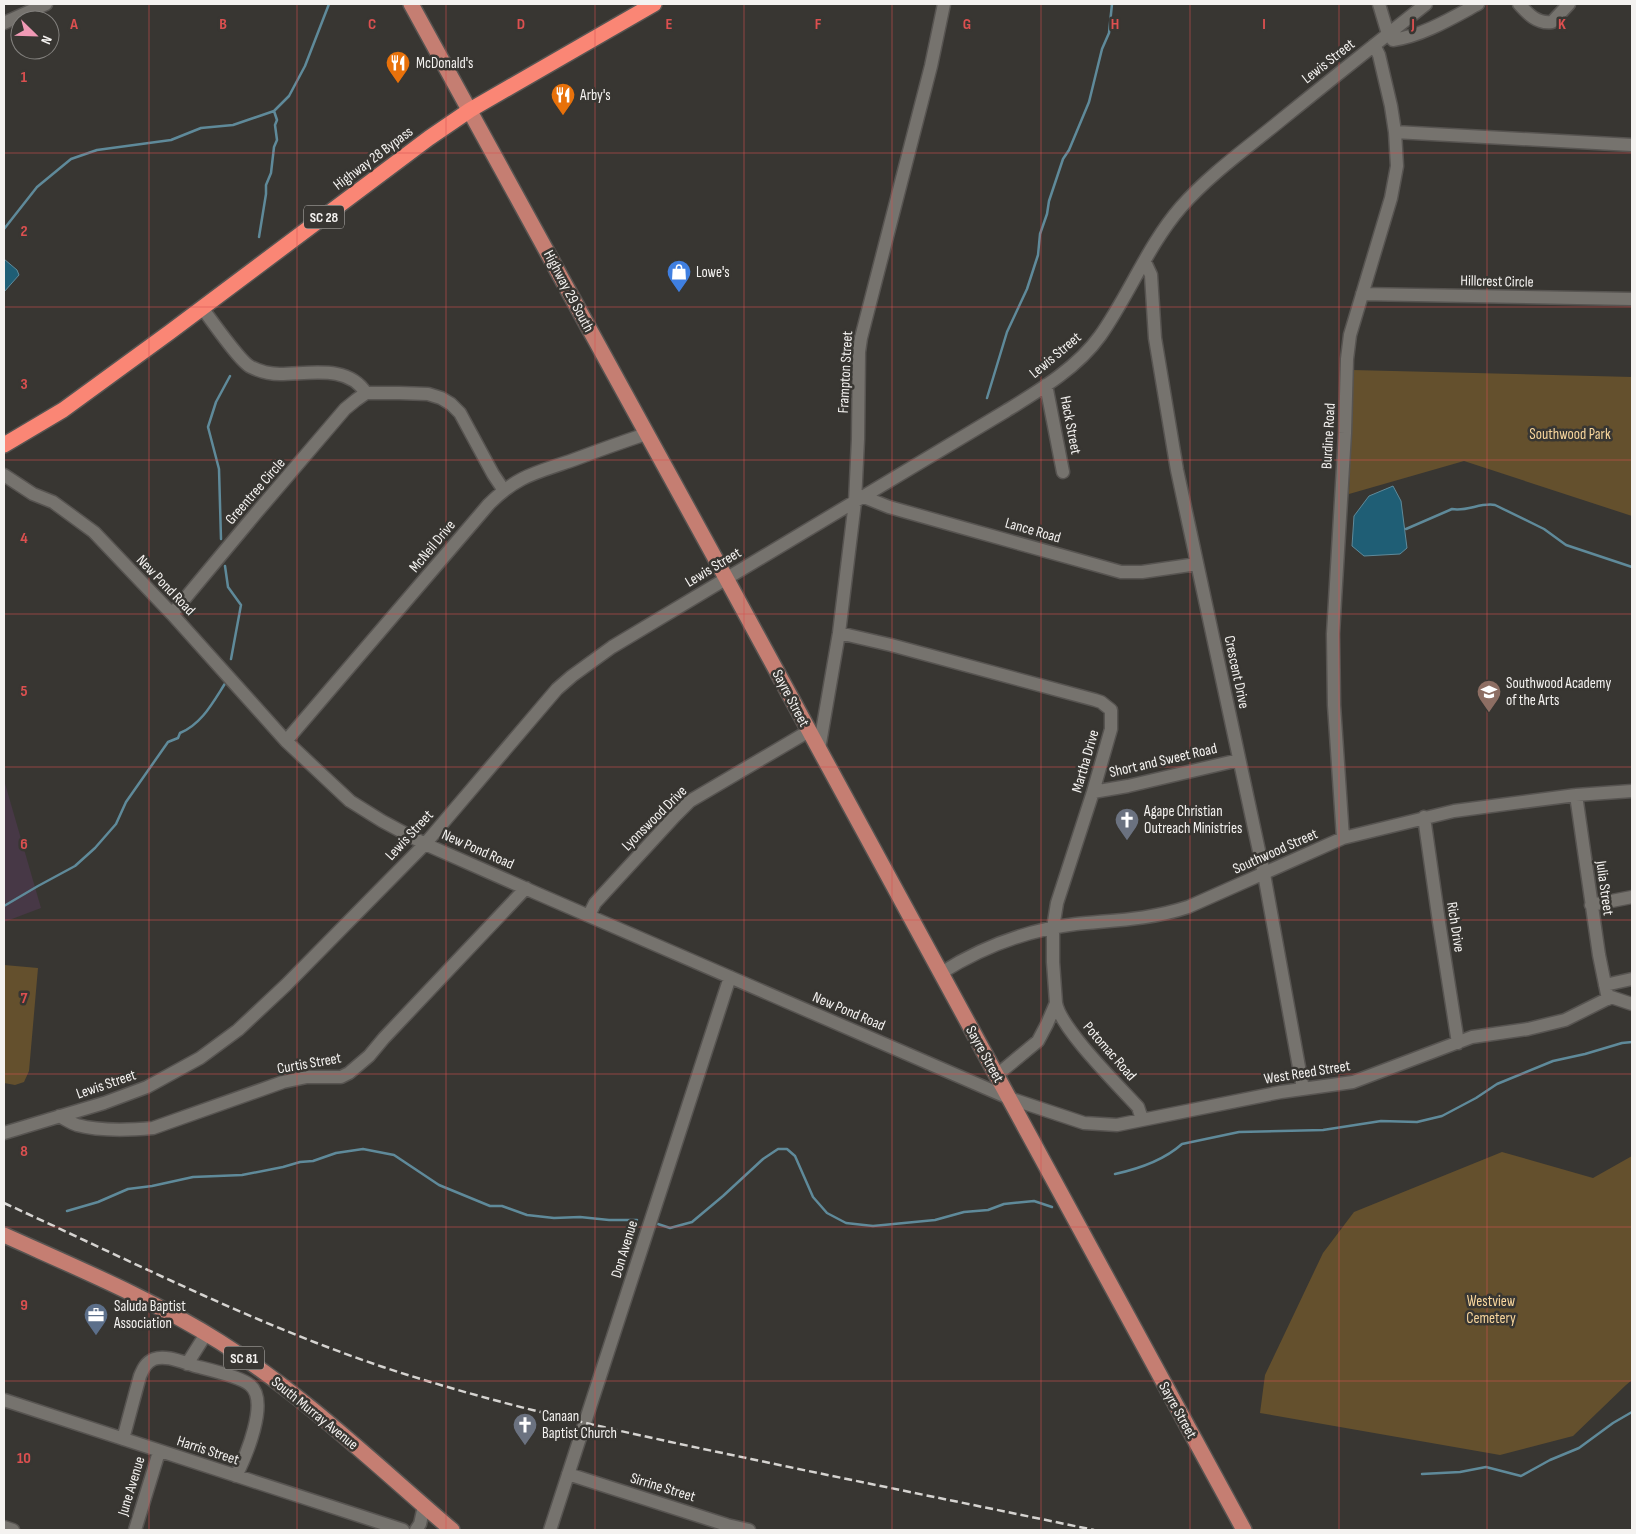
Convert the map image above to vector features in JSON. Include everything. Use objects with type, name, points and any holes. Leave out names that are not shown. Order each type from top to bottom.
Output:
[{"type":"highway","name":"Highway 28 Bypass","points":[[4,445],[63,410],[470,110],[654,4]]},
{"type":"main road","name":"Highway 29 South","points":[[411,4],[726,578]]},
{"type":"main road","name":"Sayre Street","points":[[726,578],[1244,1530]]},
{"type":"main road","name":"South Murray Avenue","points":[[4,1235],[150,1302],[206,1334],[249,1362],[306,1404],[452,1530]]},
{"type":"street","points":[[4,23],[46,4]]},
{"type":"street","name":"Frampton Street","points":[[819,749],[859,499],[859,352],[861,338],[931,66],[944,4]]},
{"type":"street","points":[[1379,4],[1388,34],[1393,40],[1402,39],[1432,27],[1478,4]]},
{"type":"street","name":"Lewis Street","points":[[4,1133],[104,1103],[147,1087],[200,1058],[238,1030],[286,985],[425,844],[540,707],[572,676],[612,647],[1014,406],[1073,364],[1099,337],[1120,306],[1166,226],[1195,192],[1237,155],[1426,4]]},
{"type":"street","points":[[1519,4],[1530,16],[1546,23],[1552,22],[1569,4]]},
{"type":"street","name":"Burdine Road","points":[[1343,838],[1334,705],[1333,634],[1345,433],[1347,359],[1350,334],[1394,186],[1397,166],[1395,132],[1382,65],[1374,45]]},
{"type":"street","points":[[1395,132],[1632,145]]},
{"type":"street","name":"Crescent Drive","points":[[1145,262],[1152,275],[1155,338],[1159,371],[1177,470],[1264,874],[1303,1089]]},
{"type":"street","name":"Hillcrest Circle","points":[[1362,294],[1632,299]]},
{"type":"street","points":[[202,308],[237,354],[249,366],[278,374],[336,373],[354,381],[362,387],[366,394],[428,394],[452,404],[460,413],[493,474],[504,489]]},
{"type":"street","name":"Hack Street","points":[[1046,385],[1064,472]]},
{"type":"street","name":"Greentree Circle","points":[[172,614],[345,409],[366,394]]},
{"type":"street","name":"McNeil Drive","points":[[286,741],[476,519],[504,489],[538,470],[646,434]]},
{"type":"street","name":"New Pond Road","points":[[4,475],[33,494],[53,502],[94,532],[172,614],[286,741],[350,801],[382,821],[425,844],[1009,1098]]},
{"type":"street","name":"Lance Road","points":[[859,499],[1121,572],[1142,572],[1197,564]]},
{"type":"street","name":"Martha Drive","points":[[838,632],[1102,702],[1110,710],[1111,729],[1093,792],[1060,891],[1053,928],[1056,1002],[1038,1041],[997,1075]]},
{"type":"street","name":"Lyonswood Drive","points":[[589,915],[595,903],[690,801],[809,731]]},
{"type":"street","name":"Short and Sweet Road","points":[[1093,792],[1128,786],[1239,760]]},
{"type":"street","name":"Southwood Street","points":[[941,973],[964,958],[1020,935],[1075,924],[1122,921],[1162,915],[1188,907],[1343,838],[1454,811],[1632,791]]},
{"type":"street","name":"Julia Street","points":[[1576,796],[1591,905],[1608,999]]},
{"type":"street","name":"Rich Drive","points":[[1424,817],[1458,1043]]},
{"type":"street","name":"Curtis Street","points":[[59,1116],[77,1125],[91,1127],[137,1130],[153,1128],[283,1082],[307,1077],[332,1078],[349,1073],[369,1056],[526,888]]},
{"type":"street","points":[[1591,905],[1632,897]]},
{"type":"street","name":"Don Avenue","points":[[550,1530],[730,977]]},
{"type":"street","points":[[1605,985],[1632,978]]},
{"type":"street","points":[[1608,999],[1611,997],[1632,1004]]},
{"type":"street","name":"West Reed Street","points":[[1009,1098],[1084,1124],[1117,1124],[1303,1089],[1353,1082],[1472,1037],[1502,1031],[1528,1029],[1565,1020],[1608,999]]},
{"type":"street","name":"Potomac Road","points":[[1056,1002],[1058,1011],[1076,1037],[1138,1107],[1142,1118]]},
{"type":"street","points":[[187,1364],[206,1334]]},
{"type":"street","points":[[123,1439],[143,1368],[150,1361],[156,1358],[167,1358],[237,1379],[250,1385],[256,1393],[257,1415],[254,1431],[236,1476]]},
{"type":"street","name":"Harris Street","points":[[4,1400],[236,1476],[370,1525],[403,1530]]},
{"type":"street","name":"June Avenue","points":[[134,1530],[159,1452]]},
{"type":"street","name":"Sirrine Street","points":[[568,1474],[727,1525],[750,1530]]},
{"type":"street","points":[[416,1530],[420,1524],[424,1506]]},
{"type":"street","points":[[4,1527],[13,1530]]},
{"type":"shaded area","points":[[4,780],[41,908],[4,922]]},
{"type":"green space","name":"Southwood Park","points":[[1352,370],[1632,377],[1632,516],[1464,461],[1349,494]]},
{"type":"green space","points":[[4,965],[38,968],[29,1071],[24,1082],[15,1085],[4,1083]]},
{"type":"green space","name":"Westview Cemetery","points":[[1502,1152],[1593,1178],[1632,1156],[1632,1380],[1573,1436],[1500,1455],[1260,1413],[1265,1375],[1323,1253],[1354,1212]]},
{"type":"water","points":[[4,259],[17,270],[19,275],[4,292]]},
{"type":"water","points":[[1393,486],[1401,501],[1407,548],[1400,554],[1364,556],[1352,546],[1354,516],[1369,496]]},
{"type":"waterway","points":[[4,229],[37,187],[71,159],[97,150],[171,140],[201,128],[233,125],[274,111],[289,96],[305,66],[329,4]]},
{"type":"waterway","points":[[987,398],[1007,332],[1027,289],[1038,255],[1040,234],[1063,159],[1069,150],[1089,102],[1102,49],[1109,33],[1112,4]]},
{"type":"waterway","points":[[259,237],[266,185],[271,173],[274,147],[277,140],[275,125],[277,120],[274,111]]},
{"type":"waterway","points":[[221,539],[219,469],[208,427],[216,402],[230,376]]},
{"type":"waterway","points":[[1406,529],[1452,509],[1458,510],[1490,504],[1544,529],[1566,545],[1632,567]]},
{"type":"waterway","points":[[225,566],[228,587],[241,605],[231,659]]},
{"type":"waterway","points":[[4,906],[75,866],[95,848],[116,824],[126,802],[168,742],[178,738],[180,733],[201,718],[212,705],[226,682]]},
{"type":"waterway","points":[[1115,1174],[1150,1163],[1167,1155],[1182,1144],[1239,1132],[1323,1130],[1381,1121],[1417,1122],[1442,1116],[1476,1098],[1497,1084],[1553,1061],[1632,1042]]},
{"type":"waterway","points":[[67,1211],[98,1202],[128,1189],[193,1177],[242,1175],[300,1162],[313,1161],[336,1153],[363,1149],[394,1155],[439,1185],[490,1206],[502,1206],[527,1215],[554,1218],[580,1217],[637,1220]]},
{"type":"waterway","points":[[658,1224],[670,1228],[692,1222],[763,1159],[778,1149],[787,1149],[795,1156],[813,1197],[827,1213],[846,1223],[873,1226],[935,1220],[964,1212],[988,1210],[1004,1204],[1034,1201],[1052,1207]]},
{"type":"waterway","points":[[1422,1474],[1460,1472],[1486,1467],[1521,1476],[1550,1460],[1579,1448],[1613,1423],[1632,1412]]},
{"type":"railway","points":[[4,1203],[191,1290],[286,1331],[383,1367],[474,1395],[612,1429],[1094,1530]]},
{"type":"place","name":"McDonald's","points":[[398,84]]},
{"type":"place","name":"Arby's","points":[[563,116]]},
{"type":"place","name":"Lowe's","points":[[679,293]]},
{"type":"place","name":"Southwood Academy of the Arts","points":[[1489,713]]},
{"type":"place","name":"Agape Christian Outreach Ministries","points":[[1127,841]]},
{"type":"place","name":"Saluda Baptist Association","points":[[96,1336]]},
{"type":"place","name":"Canaan Baptist Church","points":[[525,1446]]}]
